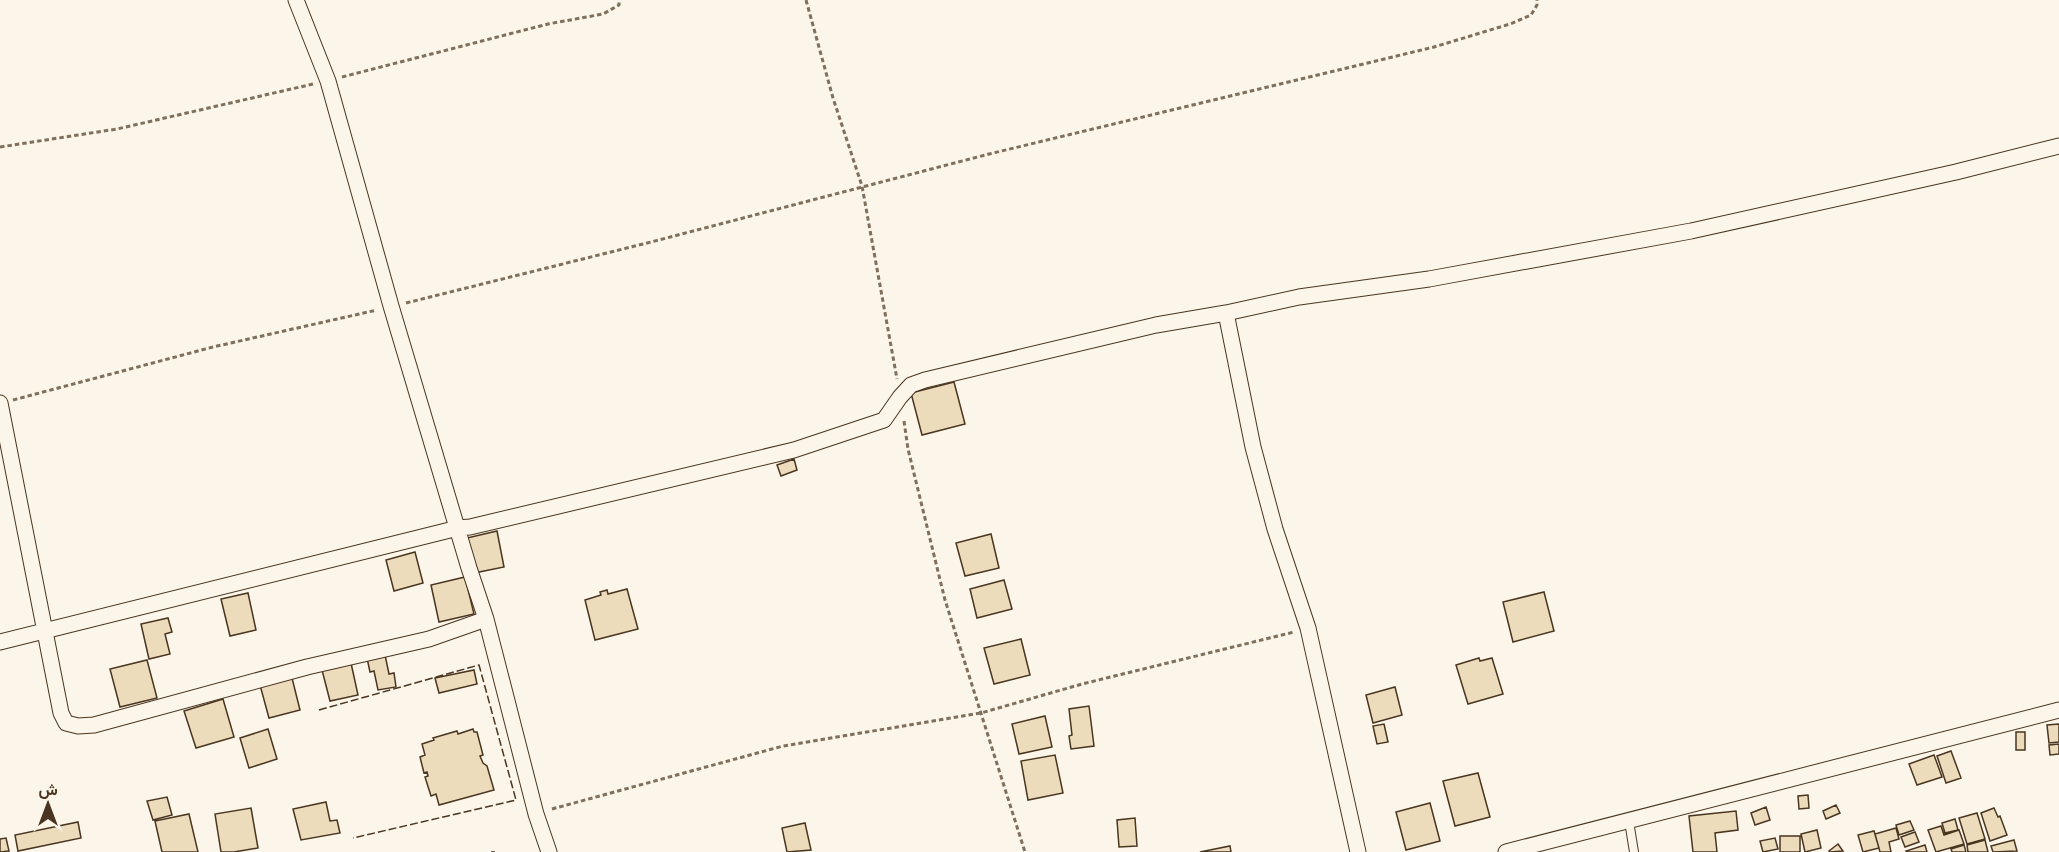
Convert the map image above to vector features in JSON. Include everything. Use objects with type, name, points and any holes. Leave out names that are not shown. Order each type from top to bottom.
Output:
[{"type":"street","points":[[296,0],[328,81],[391,306],[486,619],[536,814],[549,852]]},
{"type":"street","points":[[0,642],[459,528],[794,450],[884,420],[911,385],[925,380],[1156,325],[1299,297],[1429,279],[1691,231],[1956,172],[2059,146]]},
{"type":"street","points":[[1226,313],[1253,447],[1275,529],[1308,628],[1358,852]]},
{"type":"street","points":[[0,404],[43,630],[61,713],[66,723],[94,726],[307,667],[429,639],[486,619]]},
{"type":"street","points":[[1506,852],[2059,710]]},
{"type":"lane","points":[[1629,821],[1634,852]]},
{"type":"path","points":[[806,0],[833,98],[862,186],[908,449],[945,600],[1024,852]]},
{"type":"path","points":[[0,404],[213,347],[391,306],[1070,134],[1434,47],[1532,15],[1537,0]]},
{"type":"path","points":[[536,814],[592,796],[783,746],[981,713],[1082,684],[1308,628]]},
{"type":"building","points":[[954,382],[965,424],[922,435],[911,393]]},
{"type":"building","points":[[794,459],[797,470],[781,476],[777,465]]},
{"type":"building","points":[[497,531],[504,567],[474,573],[467,538]]},
{"type":"building","points":[[991,534],[999,568],[965,576],[956,543]]},
{"type":"building","points":[[415,552],[423,583],[394,591],[386,560]]},
{"type":"building","points":[[465,577],[474,614],[439,622],[431,585]]},
{"type":"building","points":[[1004,580],[1012,609],[977,618],[970,589]]},
{"type":"building","points":[[627,589],[638,629],[595,640],[585,600],[601,595],[600,592],[607,590],[608,594]]},
{"type":"building","points":[[1544,592],[1554,631],[1513,642],[1503,602]]},
{"type":"building","points":[[248,593],[256,630],[230,636],[221,599]]},
{"type":"building","points":[[168,618],[172,632],[165,634],[170,654],[149,659],[141,624]]},
{"type":"building","points":[[1021,639],[1030,675],[994,684],[984,648]]},
{"type":"building","points":[[385,655],[389,674],[394,673],[396,687],[378,690],[374,671],[370,672],[367,658]]},
{"type":"building","points":[[1479,658],[1480,661],[1492,658],[1503,694],[1468,704],[1456,665]]},
{"type":"building","points":[[147,660],[157,698],[120,707],[110,669]]},
{"type":"building","points":[[351,663],[358,695],[330,701],[322,670]]},
{"type":"building","points":[[474,670],[477,684],[439,693],[435,678]]},
{"type":"building","points":[[292,678],[300,710],[269,718],[260,685]]},
{"type":"building","points":[[1395,687],[1402,715],[1373,723],[1366,695]]},
{"type":"building","points":[[223,699],[234,737],[196,748],[184,711]]},
{"type":"building","points":[[1089,706],[1094,746],[1071,749],[1069,709]]},
{"type":"building","points":[[1045,716],[1052,747],[1019,754],[1012,724]]},
{"type":"building","points":[[1384,724],[1388,742],[1377,744],[1373,726]]},
{"type":"building","points":[[2059,724],[2059,742],[2049,743],[2047,725]]},
{"type":"building","points":[[268,729],[277,759],[249,768],[240,738]]},
{"type":"building","points":[[473,729],[477,732],[483,755],[480,756],[487,766],[494,790],[439,805],[436,794],[431,796],[425,777],[428,776],[427,772],[424,773],[420,757],[425,755],[422,744],[434,740],[433,738]]},
{"type":"building","points":[[2016,732],[2025,732],[2025,750],[2016,750]]},
{"type":"building","points":[[2059,744],[2059,754],[2050,755],[2049,745]]},
{"type":"building","points":[[1951,751],[1961,778],[1946,783],[1937,756]]},
{"type":"building","points":[[1055,755],[1063,793],[1028,800],[1021,761]]},
{"type":"building","points":[[1934,755],[1942,777],[1917,785],[1909,764]]},
{"type":"building","points":[[1478,773],[1490,817],[1455,826],[1443,781]]},
{"type":"building","points":[[1808,795],[1809,808],[1799,809],[1798,796]]},
{"type":"building","points":[[167,797],[172,815],[153,820],[147,801]]},
{"type":"building","points":[[326,802],[330,821],[337,820],[340,833],[301,840],[293,809]]},
{"type":"building","points":[[1430,803],[1440,841],[1406,850],[1396,812]]},
{"type":"building","points":[[1836,805],[1840,813],[1826,819],[1823,811]]},
{"type":"building","points":[[1766,807],[1770,820],[1755,825],[1751,813]]},
{"type":"building","points":[[251,808],[258,848],[221,852],[215,814]]},
{"type":"building","points":[[1994,808],[1998,817],[2000,816],[2007,835],[1990,841],[1981,813]]},
{"type":"building","points":[[1736,811],[1738,830],[1715,833],[1717,852],[1693,852],[1689,816]]},
{"type":"building","points":[[1977,813],[1985,839],[1967,844],[1959,818]]},
{"type":"building","points":[[189,814],[198,852],[162,852],[155,821]]},
{"type":"building","points":[[1135,818],[1137,846],[1119,847],[1117,820]]},
{"type":"building","points":[[1955,819],[1958,830],[1945,833],[1942,823]]},
{"type":"building","points":[[1910,821],[1914,830],[1899,835],[1896,825]]},
{"type":"building","points":[[78,822],[81,838],[18,851],[15,835]]},
{"type":"building","points":[[805,823],[811,850],[787,852],[782,828]]},
{"type":"building","points":[[1941,826],[1944,835],[1959,830],[1964,844],[1936,852],[1928,830]]},
{"type":"building","points":[[1896,828],[1899,839],[1889,842],[1891,852],[1880,852],[1875,834]]},
{"type":"building","points":[[1817,830],[1821,848],[1805,852],[1801,834]]},
{"type":"building","points":[[1874,831],[1879,848],[1863,852],[1858,835]]},
{"type":"building","points":[[1915,832],[1919,842],[1905,847],[1901,837]]},
{"type":"building","points":[[1780,836],[1800,836],[1800,852],[1780,852]]},
{"type":"building","points":[[6,838],[9,851],[0,852],[0,839]]},
{"type":"building","points":[[1775,838],[1778,849],[1763,852],[1760,841]]},
{"type":"building","points":[[1985,840],[1988,852],[1968,852],[1967,845]]},
{"type":"building","points":[[2014,840],[2017,851],[1993,852],[1991,846]]},
{"type":"building","points":[[1838,844],[1843,851],[1829,851]]},
{"type":"building","points":[[1925,845],[1927,852],[1906,851]]},
{"type":"building","points":[[1964,845],[1966,852],[1952,852],[1951,849]]},
{"type":"building","points":[[1230,846],[1231,852],[1200,852]]},
{"type":"fence","points":[[319,710],[479,665],[516,800],[353,838]]}]
